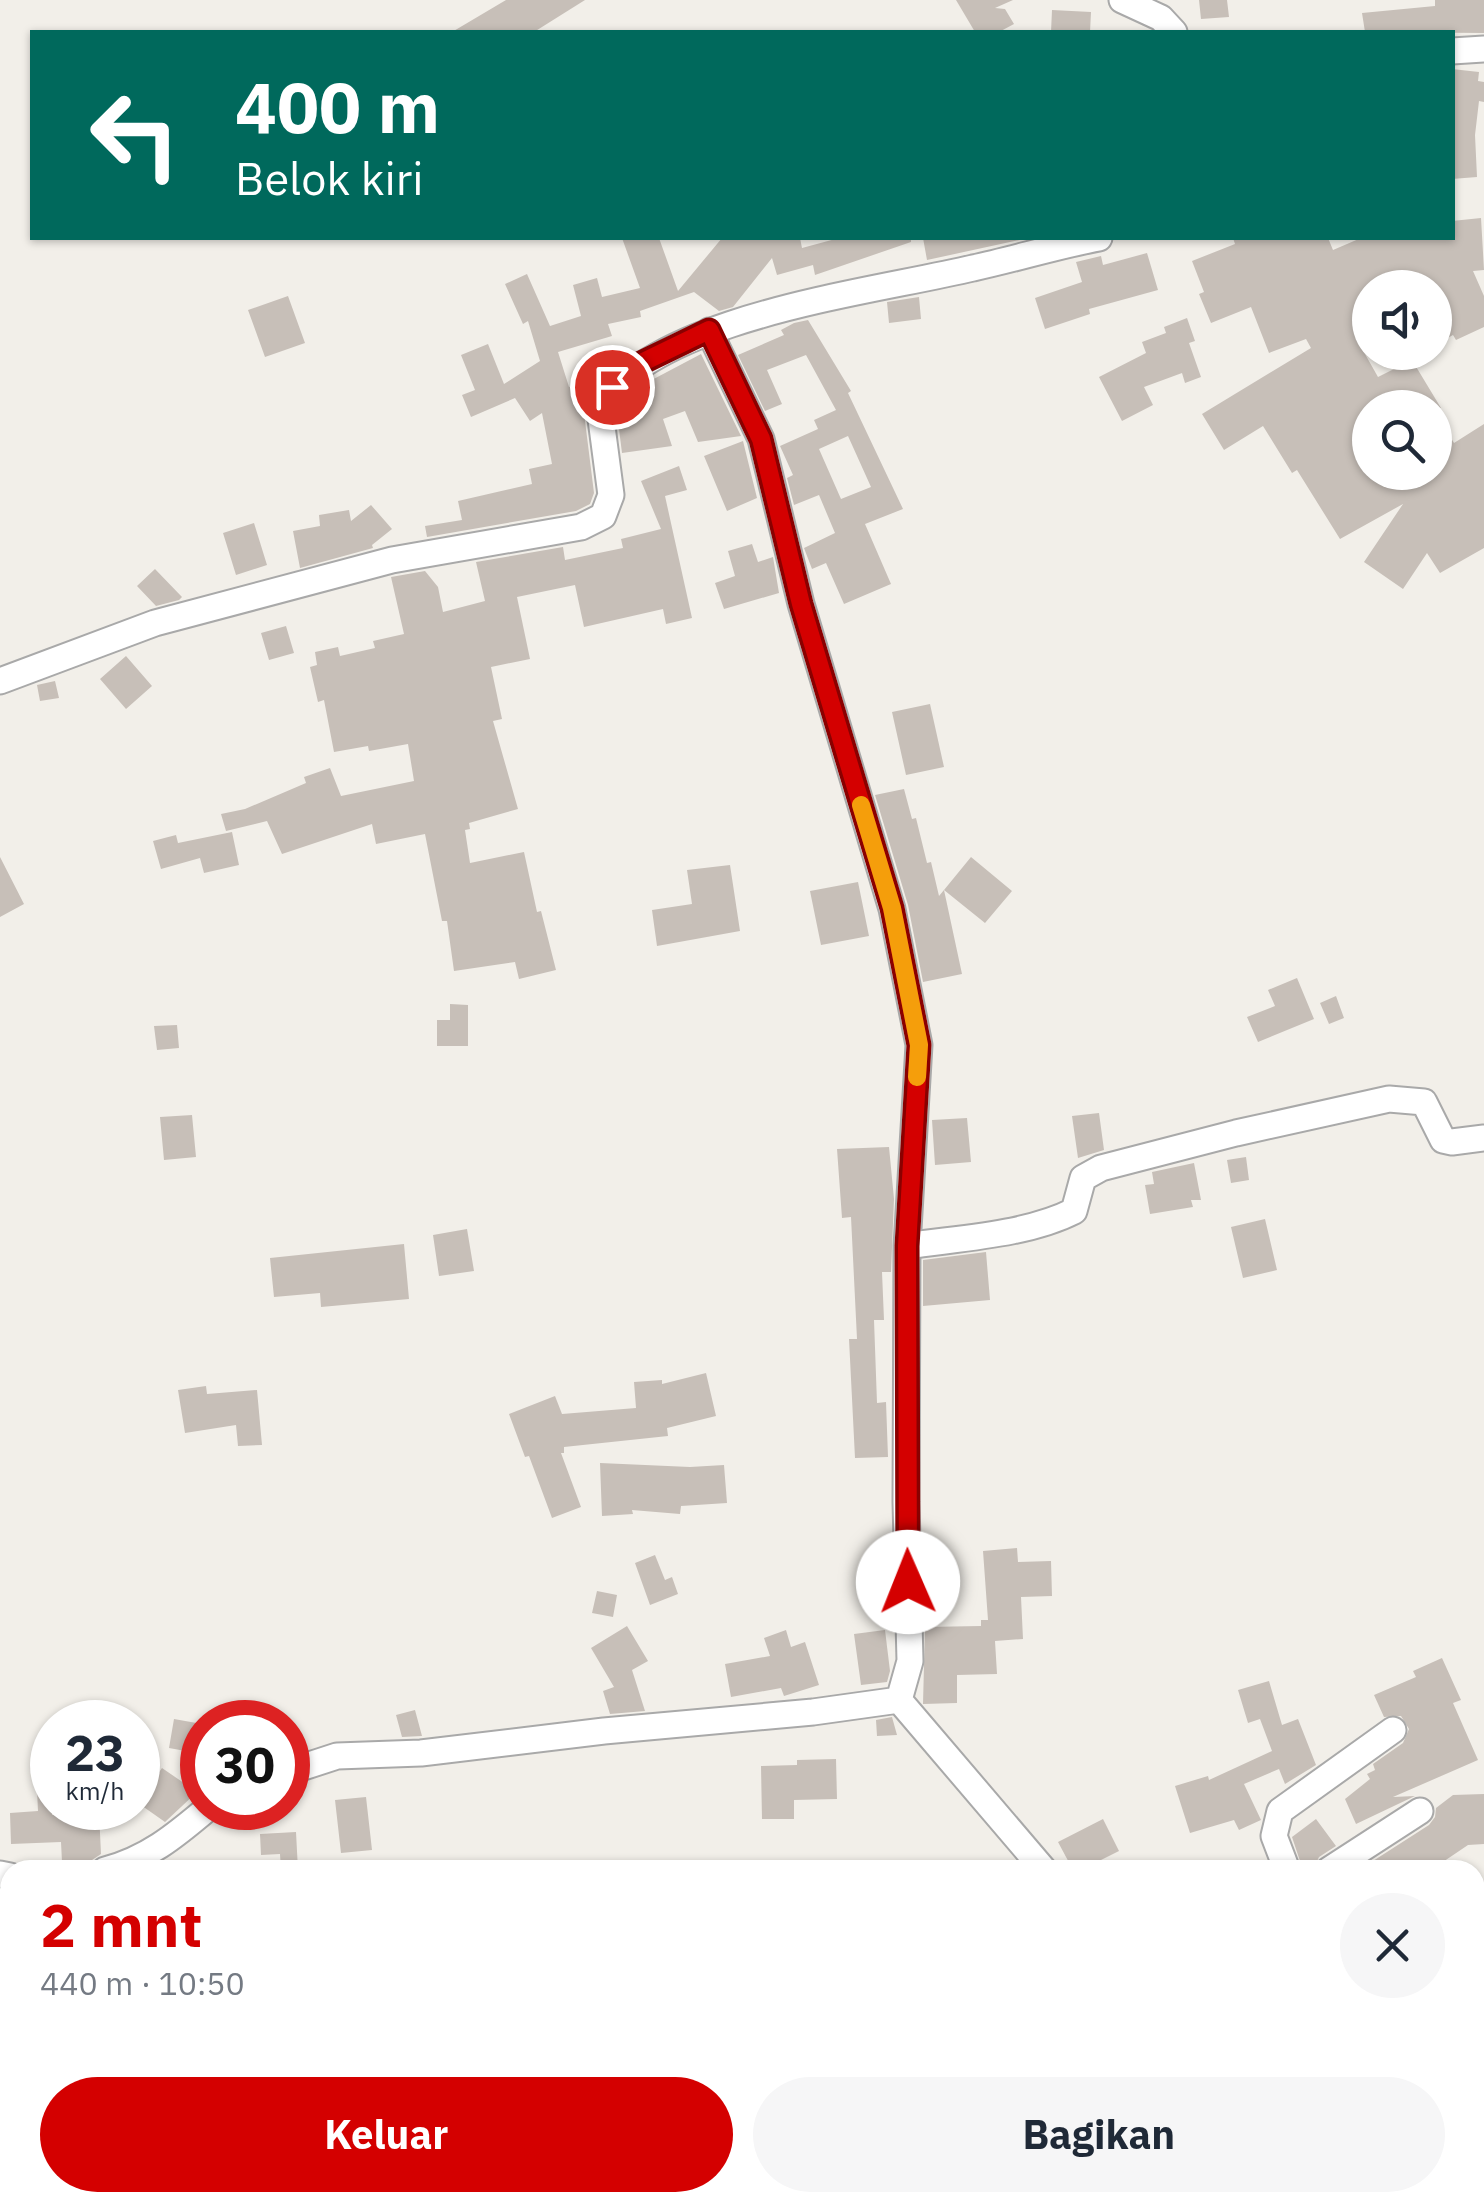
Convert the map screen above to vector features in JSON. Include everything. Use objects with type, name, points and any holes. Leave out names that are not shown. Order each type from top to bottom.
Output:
[{"type":"street","points":[[1122,0],[1161,18],[1172,30]]},
{"type":"street","points":[[1455,51],[1484,49]]},
{"type":"street","points":[[0,681],[155,623],[392,560],[592,522],[603,516],[611,495],[599,404],[612,387],[641,363],[709,330],[857,292],[1091,240]]},
{"type":"street","points":[[709,330],[761,439],[801,604],[892,908],[919,1045],[907,1246],[910,1661],[899,1700]]},
{"type":"street","points":[[907,1246],[1060,1218],[1074,1211],[1083,1178],[1101,1168],[1190,1143],[1389,1099],[1424,1102],[1442,1140],[1484,1138]]},
{"type":"street","points":[[310,1765],[337,1756],[422,1753],[899,1700]]},
{"type":"street","points":[[899,1700],[1035,1860]]},
{"type":"street","points":[[1283,1860],[1274,1836],[1280,1811],[1393,1730]]},
{"type":"street","points":[[1345,1860],[1420,1812]]},
{"type":"street","points":[[137,1860],[182,1830]]},
{"type":"building","points":[[506,0],[585,0],[537,30],[455,30]]},
{"type":"building","points":[[956,0],[1013,0],[995,8],[1005,9],[1014,24],[1003,30],[974,30]]},
{"type":"building","points":[[1199,0],[1227,0],[1229,17],[1201,19]]},
{"type":"building","points":[[1435,0],[1484,0],[1484,33],[1365,30],[1362,13],[1435,6]]},
{"type":"building","points":[[1052,10],[1091,12],[1090,30],[1051,30]]},
{"type":"building","points":[[1455,69],[1479,72],[1478,81],[1484,82],[1484,102],[1479,101],[1475,135],[1477,177],[1455,179]]},
{"type":"building","points":[[1481,218],[1484,270],[1473,271],[1484,296],[1484,327],[1456,340],[1452,336],[1452,270],[1352,270],[1352,370],[1374,370],[1378,377],[1392,370],[1418,370],[1430,390],[1352,390],[1352,490],[1452,490],[1452,440],[1454,443],[1484,424],[1484,548],[1440,573],[1427,553],[1403,589],[1364,562],[1403,504],[1340,539],[1297,470],[1292,473],[1263,426],[1224,450],[1202,414],[1311,348],[1306,339],[1269,353],[1251,307],[1211,323],[1192,261],[1235,244],[1234,240],[1329,240],[1333,250],[1356,240],[1455,240],[1455,221]]},
{"type":"building","points":[[623,240],[660,240],[678,291],[720,240],[800,240],[802,248],[832,240],[911,240],[815,275],[813,265],[777,275],[772,258],[733,307],[719,311],[694,292],[640,311],[641,317],[608,324],[612,336],[558,352],[569,387],[586,382],[589,391],[583,405],[594,493],[590,504],[576,511],[427,537],[425,526],[462,520],[458,501],[532,484],[529,469],[552,464],[542,413],[530,421],[515,398],[471,417],[462,395],[475,390],[461,355],[488,344],[504,384],[540,361],[528,321],[523,324],[505,284],[527,274],[550,326],[581,316],[573,285],[597,278],[602,297],[640,288]]},
{"type":"building","points":[[923,240],[1020,240],[927,260]]},
{"type":"building","points":[[1147,253],[1158,290],[1089,309],[1090,314],[1045,329],[1035,298],[1082,282],[1076,262],[1101,256],[1103,265]]},
{"type":"building","points":[[288,296],[305,343],[265,357],[248,310]]},
{"type":"building","points":[[919,297],[921,319],[889,323],[887,302]]},
{"type":"building","points":[[1187,318],[1195,341],[1189,343],[1201,377],[1185,383],[1182,373],[1144,387],[1153,405],[1122,421],[1099,377],[1146,353],[1142,342],[1166,333],[1164,327]]},
{"type":"building","points":[[808,320],[851,391],[848,393],[903,509],[865,524],[891,584],[844,604],[826,563],[812,569],[804,548],[835,533],[819,495],[794,505],[787,478],[793,475],[780,446],[818,429],[814,420],[836,410],[806,355],[767,370],[782,404],[765,411],[738,355],[784,335],[781,330]],"holes":[[[848,436],[871,487],[841,499],[819,449]]]},
{"type":"building","points":[[701,354],[741,436],[698,442],[685,411],[663,419],[672,446],[622,453],[618,421],[641,417],[634,402],[653,394],[648,382]]},
{"type":"building","points":[[743,441],[757,498],[727,511],[704,456]]},
{"type":"building","points":[[679,466],[687,490],[665,496],[692,618],[666,624],[663,609],[584,627],[575,585],[517,597],[530,659],[491,667],[502,719],[493,721],[518,809],[469,823],[470,829],[465,830],[470,863],[524,852],[537,912],[541,911],[556,970],[519,979],[515,962],[454,971],[447,921],[442,921],[425,834],[376,844],[372,824],[282,854],[267,821],[226,831],[221,814],[245,809],[306,783],[304,777],[330,768],[341,796],[414,781],[408,744],[334,752],[324,700],[318,702],[310,667],[317,665],[315,652],[338,647],[340,656],[375,648],[373,641],[404,634],[391,577],[425,571],[438,587],[443,612],[485,601],[476,562],[563,547],[565,560],[623,548],[621,539],[661,529],[641,481]]},
{"type":"building","points":[[371,505],[392,529],[373,548],[300,568],[293,531],[320,526],[319,515],[349,510],[351,521]]},
{"type":"building","points":[[254,523],[267,565],[236,575],[223,533]]},
{"type":"building","points":[[752,544],[758,562],[773,557],[779,593],[724,609],[715,583],[735,576],[728,551]]},
{"type":"building","points":[[155,569],[182,597],[179,600],[156,606],[137,586]]},
{"type":"building","points":[[286,626],[294,653],[269,660],[261,633]]},
{"type":"building","points":[[126,656],[152,686],[126,709],[100,679]]},
{"type":"building","points":[[55,681],[59,698],[40,701],[37,685]]},
{"type":"building","points":[[930,704],[944,767],[906,775],[892,712]]},
{"type":"building","points":[[904,789],[939,896],[944,890],[962,974],[923,982],[908,905],[875,795]]},
{"type":"building","points":[[232,832],[239,865],[204,873],[200,858],[161,869],[153,841],[176,835],[178,843]]},
{"type":"building","points":[[0,857],[24,904],[0,917]]},
{"type":"building","points":[[971,857],[1012,891],[985,923],[944,890]]},
{"type":"building","points":[[730,865],[740,931],[657,946],[652,910],[692,904],[687,870]]},
{"type":"building","points":[[858,882],[869,936],[821,945],[810,891]]},
{"type":"building","points":[[1297,978],[1314,1019],[1258,1042],[1247,1017],[1275,1006],[1268,990]]},
{"type":"building","points":[[1336,996],[1344,1018],[1329,1024],[1320,1003]]},
{"type":"building","points":[[450,1004],[468,1005],[468,1046],[437,1046],[437,1020],[450,1020]]},
{"type":"building","points":[[177,1025],[179,1048],[157,1050],[154,1026]]},
{"type":"building","points":[[1099,1113],[1104,1150],[1078,1158],[1072,1116]]},
{"type":"building","points":[[192,1115],[196,1157],[164,1160],[160,1117]]},
{"type":"building","points":[[967,1118],[971,1162],[935,1165],[932,1120]]},
{"type":"building","points":[[889,1147],[894,1199],[891,1272],[882,1272],[884,1320],[874,1320],[877,1403],[886,1402],[888,1457],[855,1458],[849,1339],[857,1339],[851,1217],[842,1218],[837,1149]]},
{"type":"building","points":[[1246,1157],[1249,1180],[1231,1183],[1227,1160]]},
{"type":"building","points":[[1194,1163],[1201,1200],[1191,1200],[1193,1207],[1150,1214],[1145,1185],[1154,1184],[1152,1172]]},
{"type":"building","points":[[1265,1219],[1277,1270],[1243,1278],[1231,1227]]},
{"type":"building","points":[[467,1229],[474,1271],[439,1276],[433,1235]]},
{"type":"building","points":[[404,1244],[409,1299],[321,1307],[320,1293],[274,1297],[270,1258]]},
{"type":"building","points":[[986,1252],[990,1300],[923,1306],[923,1260]]},
{"type":"building","points":[[706,1373],[716,1416],[667,1428],[668,1436],[564,1447],[561,1453],[581,1507],[552,1518],[509,1414],[555,1396],[562,1414],[636,1408],[634,1382],[662,1380],[662,1384]]},
{"type":"building","points":[[206,1386],[207,1394],[257,1390],[262,1445],[238,1446],[236,1425],[185,1433],[178,1390]]},
{"type":"building","points":[[600,1463],[724,1465],[727,1503],[681,1506],[680,1514],[632,1510],[633,1514],[602,1516]]},
{"type":"building","points":[[1017,1548],[1018,1562],[1051,1561],[1052,1596],[1021,1597],[1023,1639],[995,1641],[997,1674],[957,1675],[957,1703],[923,1704],[925,1627],[981,1626],[981,1620],[988,1620],[983,1551]]},
{"type":"building","points":[[655,1555],[665,1580],[672,1577],[678,1594],[650,1605],[635,1563]]},
{"type":"building","points":[[597,1591],[617,1595],[613,1617],[592,1613]]},
{"type":"building","points":[[627,1626],[648,1661],[632,1670],[645,1711],[610,1714],[603,1691],[614,1687],[591,1648]]},
{"type":"building","points":[[786,1630],[791,1647],[805,1642],[819,1685],[784,1696],[781,1688],[731,1697],[725,1664],[770,1656],[764,1638]]},
{"type":"building","points":[[885,1630],[890,1671],[887,1682],[861,1685],[854,1634]]},
{"type":"building","points":[[1442,1658],[1461,1700],[1453,1703],[1478,1760],[1393,1797],[1415,1796],[1356,1824],[1345,1799],[1370,1779],[1367,1774],[1375,1770],[1373,1764],[1403,1743],[1409,1729],[1401,1716],[1384,1717],[1374,1695],[1416,1677],[1413,1671]]},
{"type":"building","points":[[1269,1681],[1282,1725],[1298,1719],[1316,1765],[1285,1784],[1279,1769],[1244,1784],[1261,1820],[1239,1830],[1234,1820],[1190,1833],[1175,1786],[1208,1776],[1209,1780],[1272,1751],[1260,1719],[1248,1723],[1238,1690]]},
{"type":"building","points":[[415,1710],[422,1736],[402,1737],[396,1715]]},
{"type":"building","points":[[892,1717],[897,1735],[877,1736],[876,1720]]},
{"type":"building","points":[[174,1719],[180,1720],[180,1750],[169,1748]]},
{"type":"building","points":[[836,1759],[837,1799],[794,1800],[794,1819],[762,1819],[761,1766]]},
{"type":"building","points":[[162,1768],[180,1780],[180,1808],[165,1822],[160,1818]]},
{"type":"building","points":[[1484,1794],[1484,1844],[1468,1845],[1446,1860],[1375,1860],[1429,1825],[1436,1808],[1453,1795]]},
{"type":"building","points":[[366,1797],[372,1850],[341,1853],[335,1800]]},
{"type":"building","points":[[30,1812],[30,1830],[100,1830],[101,1854],[92,1860],[62,1860],[61,1842],[11,1844],[10,1813]]},
{"type":"building","points":[[1103,1819],[1119,1851],[1101,1860],[1068,1860],[1058,1842]]},
{"type":"building","points":[[1316,1819],[1336,1846],[1318,1860],[1300,1860],[1292,1837]]},
{"type":"building","points":[[296,1832],[297,1860],[280,1860],[280,1854],[261,1855],[260,1834]]},
{"type":"slow traffic","points":[[861,805],[892,908],[919,1045],[917,1077]]},
{"type":"route","points":[[612,387],[641,363],[709,330],[761,439],[801,604],[892,908],[919,1045],[907,1246],[908,1582]]}]
